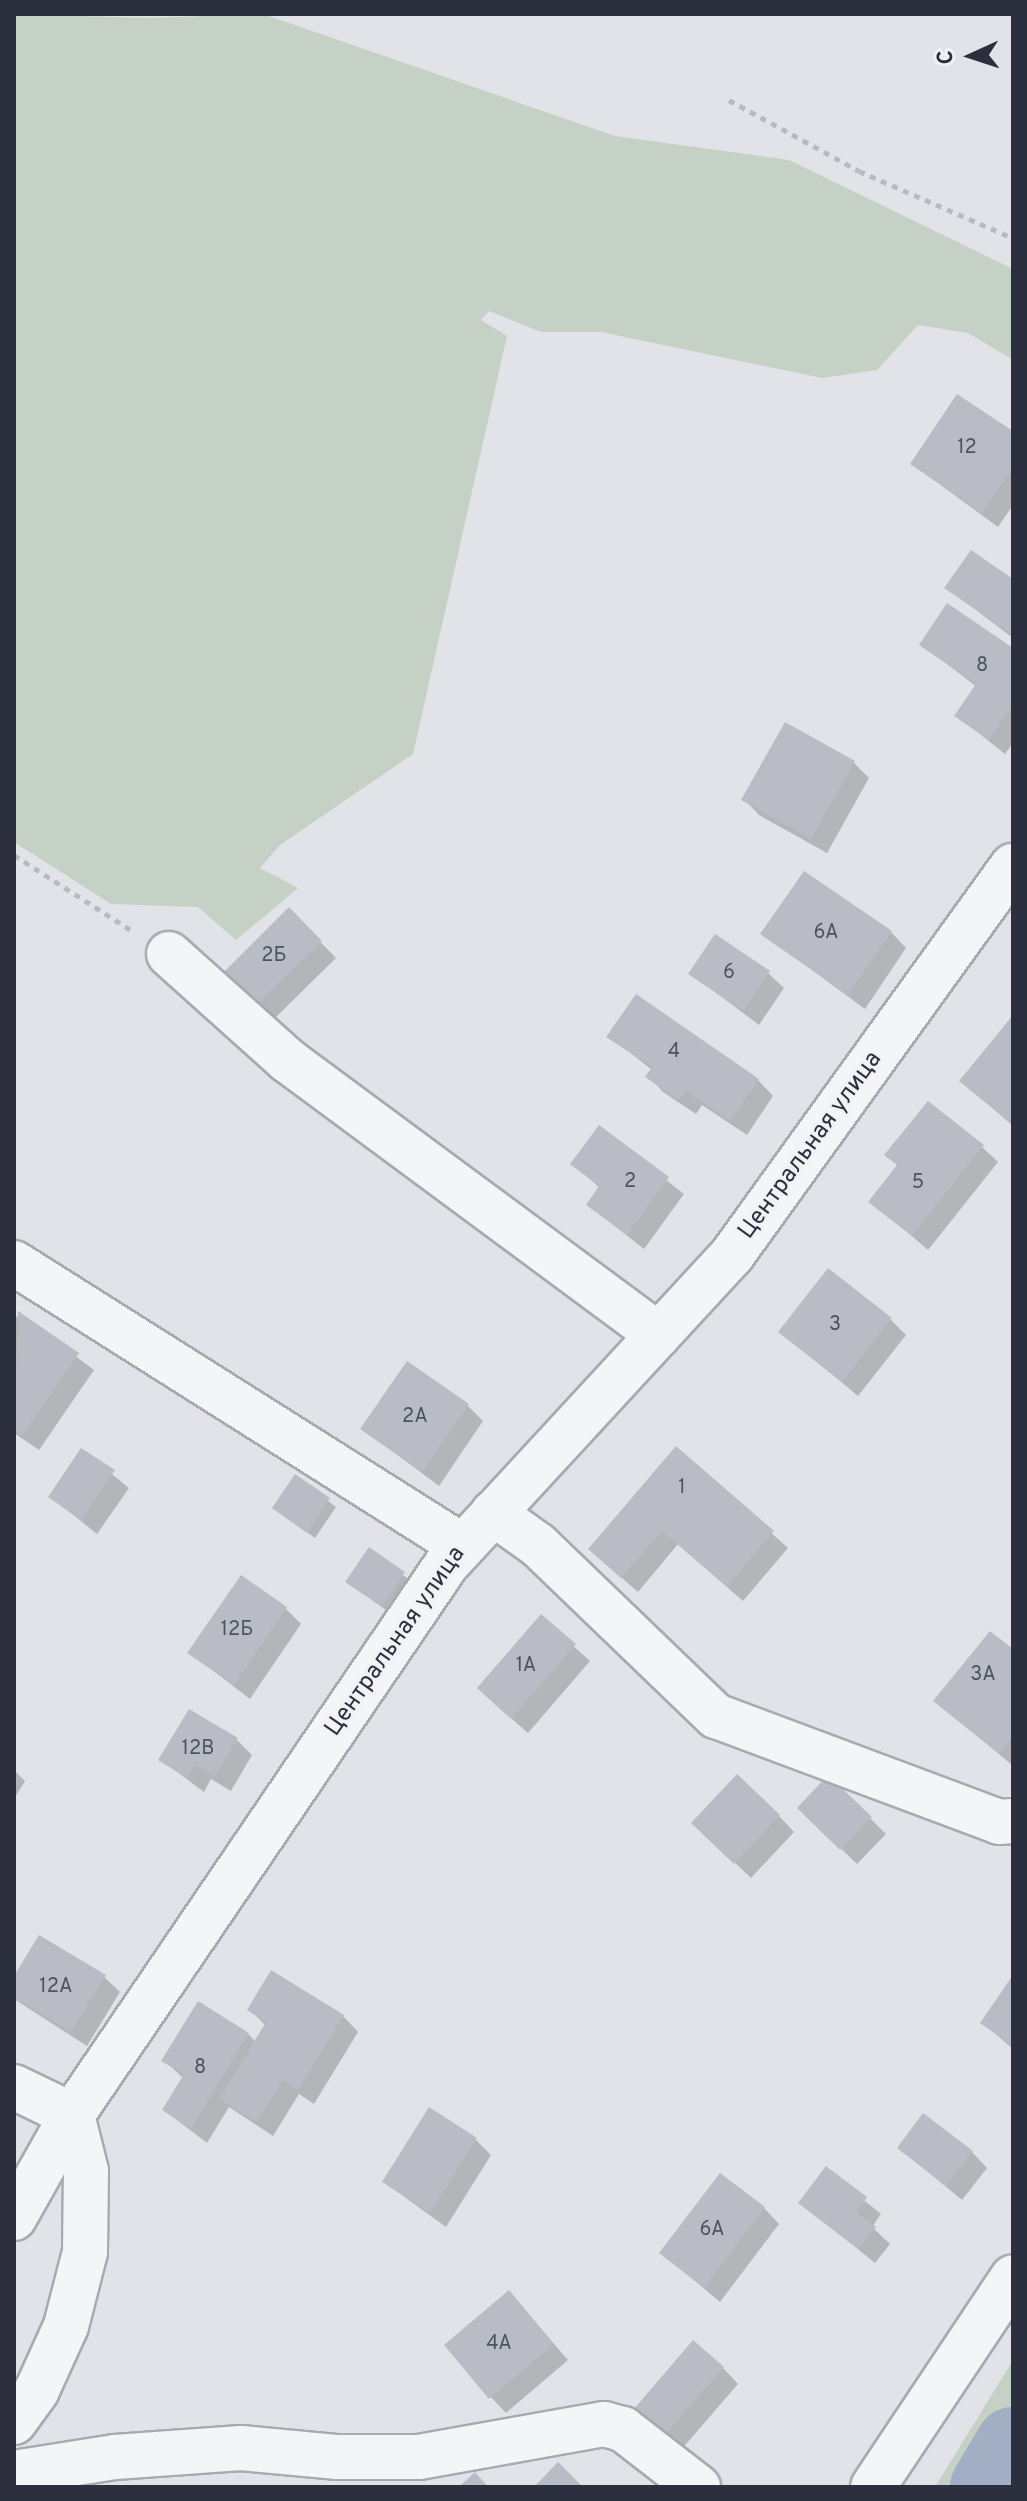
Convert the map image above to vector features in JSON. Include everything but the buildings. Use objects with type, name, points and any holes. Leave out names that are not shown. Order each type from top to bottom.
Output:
[{"type":"street","name":"Центральная улица","points":[[14,2218],[72,2115],[462,1546],[732,1255],[1013,866]]},
{"type":"street","points":[[169,954],[287,1060],[658,1335]]},
{"type":"street","points":[[14,1263],[462,1546]]},
{"type":"street","points":[[493,1513],[538,1545],[716,1716],[999,1822],[1013,1821]]},
{"type":"street","points":[[14,2087],[72,2115],[86,2171],[85,2252],[66,2326],[37,2390],[14,2422]]},
{"type":"street","points":[[873,2487],[1013,2277]]},
{"type":"street","points":[[14,2473],[115,2457],[241,2448],[336,2457],[419,2457],[604,2424],[623,2429],[698,2487]]},
{"type":"path","points":[[729,100],[859,171],[1013,238]]},
{"type":"path","points":[[14,855],[169,954]]},
{"type":"green space","points":[[14,14],[149,18],[263,14],[615,136],[789,160],[1013,269],[1013,360],[968,333],[918,325],[877,370],[822,378],[601,332],[541,332],[489,311],[481,320],[507,336],[413,754],[280,845],[260,868],[298,888],[236,940],[198,907],[111,904],[14,842]]},
{"type":"green space","points":[[1013,2360],[1013,2487],[935,2487]]},
{"type":"waterway","points":[[988,2487],[1013,2445]]}]
